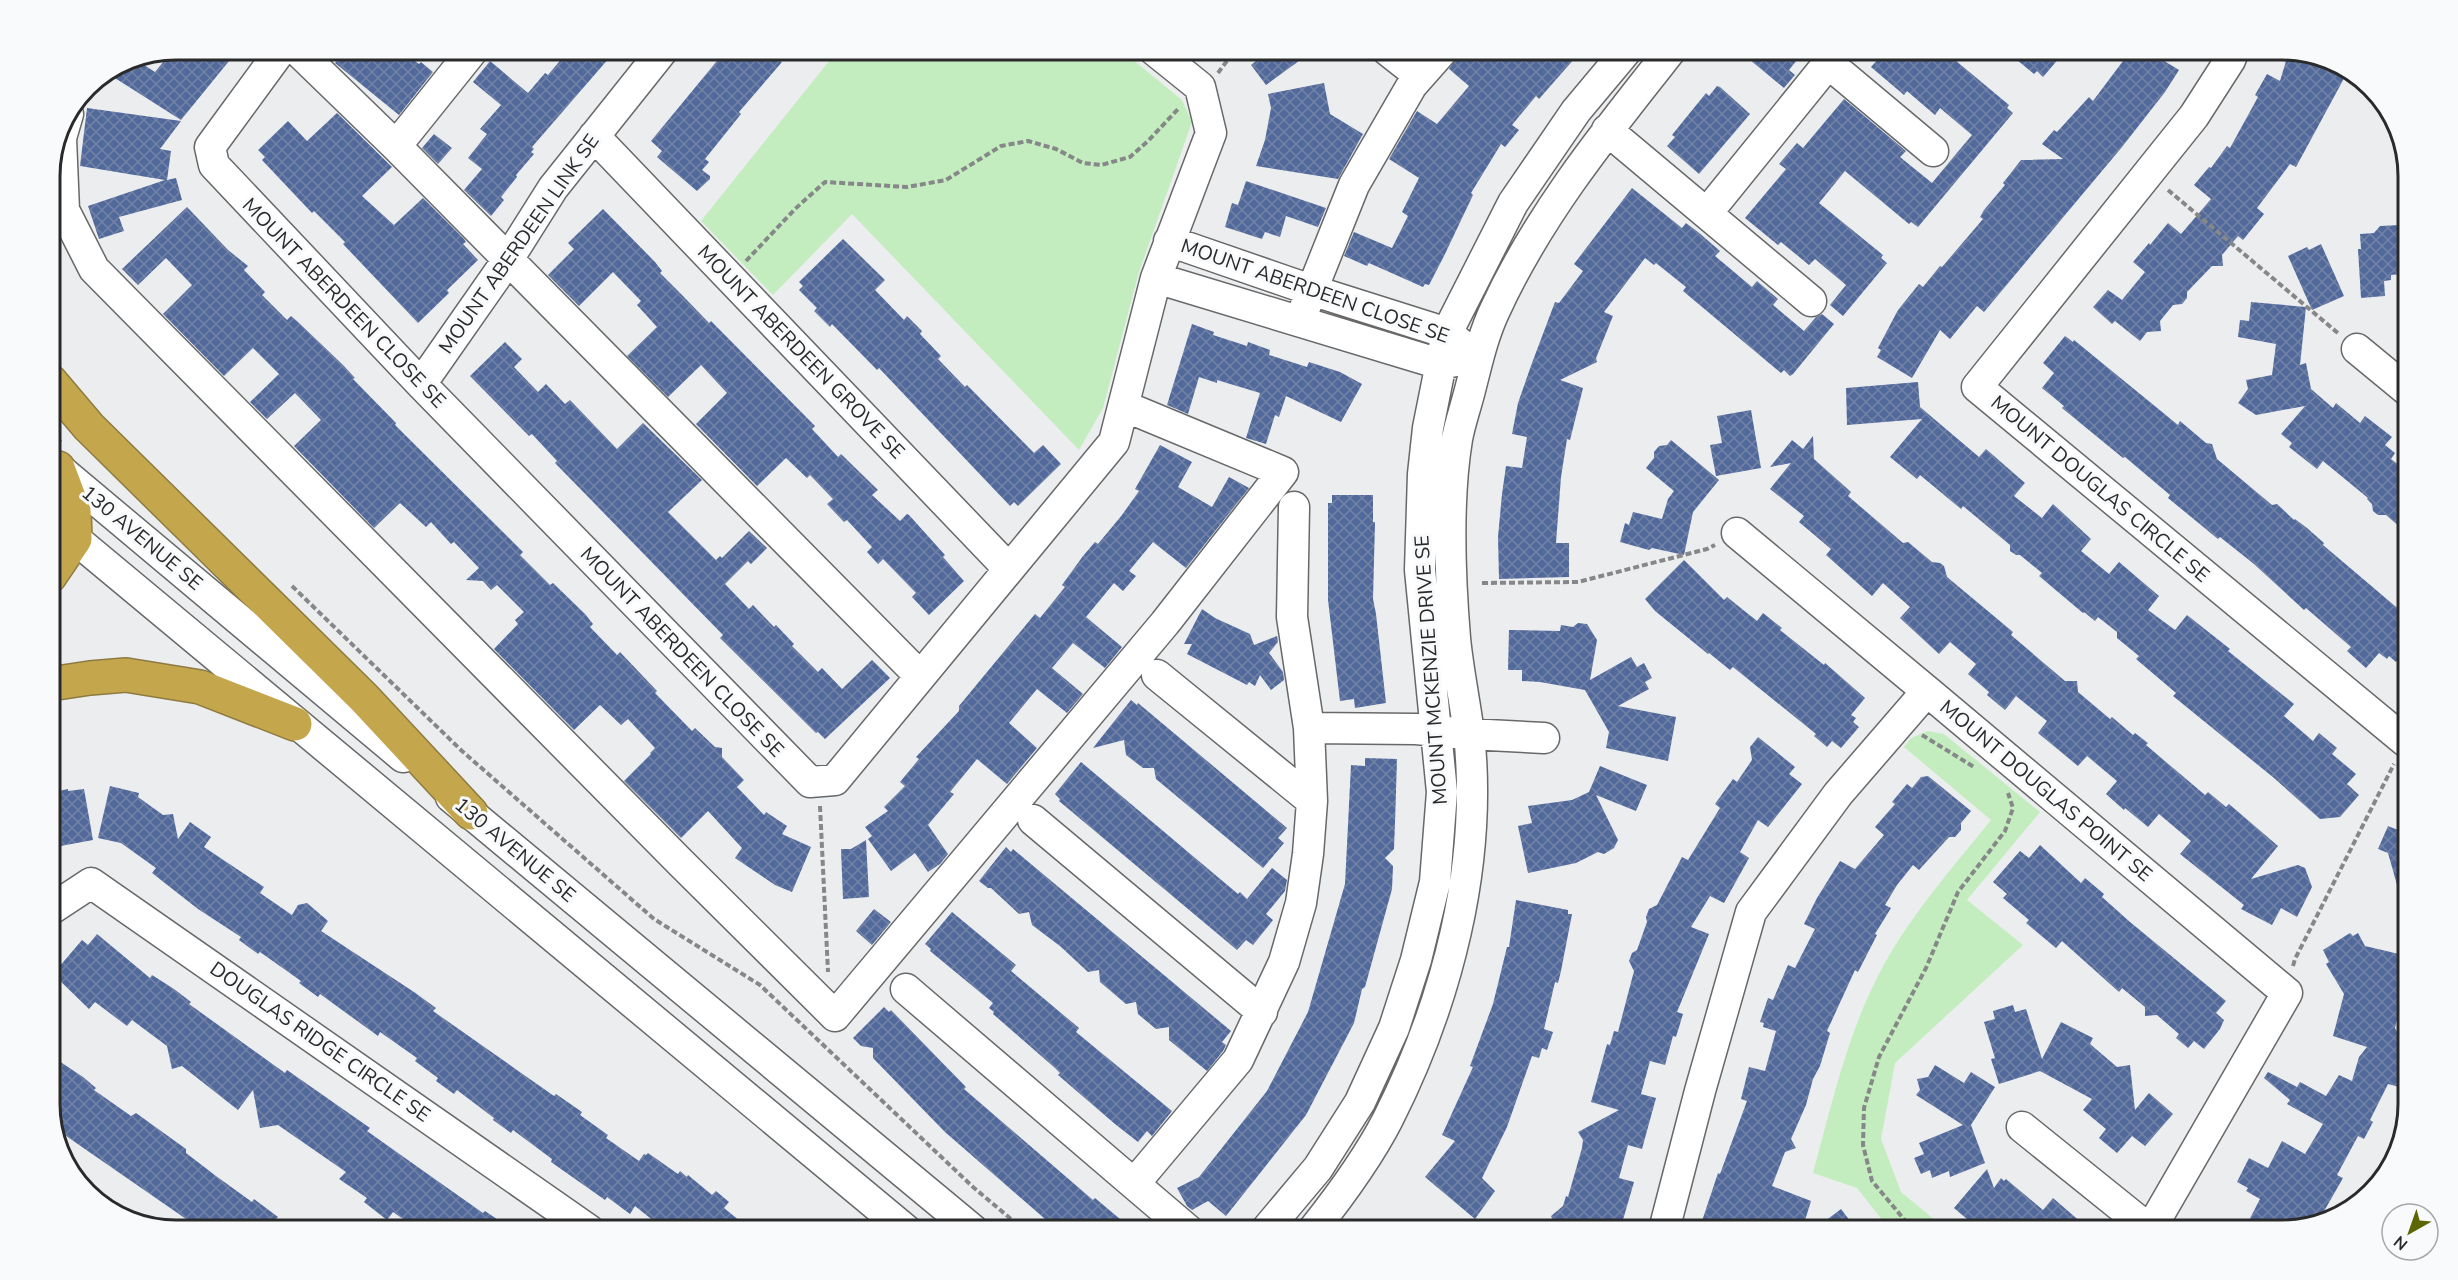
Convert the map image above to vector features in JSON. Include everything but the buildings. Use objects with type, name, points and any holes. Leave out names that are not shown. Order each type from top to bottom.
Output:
[{"type":"highway","points":[[60,393],[89,427],[364,698],[471,813]]},
{"type":"highway","points":[[60,473],[74,511],[75,539],[60,561]]},
{"type":"highway","points":[[60,682],[126,675],[200,687],[295,724]]},
{"type":"street","name":"MOUNT ABERDEEN CLOSE SE","points":[[274,60],[210,147],[214,165],[421,384],[810,782],[835,780],[919,675],[1114,442],[1156,278],[1168,241],[1211,133],[1200,87]]},
{"type":"street","points":[[307,60],[396,146],[507,261],[919,675]]},
{"type":"street","points":[[396,146],[465,60]]},
{"type":"street","name":"MOUNT ABERDEEN LINK SE","points":[[421,384],[507,261],[553,188],[655,60]]},
{"type":"street","points":[[1166,60],[1200,87]]},
{"type":"street","points":[[1400,60],[1420,76]]},
{"type":"street","points":[[1301,321],[1311,290],[1354,184],[1412,85],[1434,60]]},
{"type":"street","name":"MOUNT MCKENZIE DRIVE SE","points":[[1274,1220],[1318,1168],[1360,1102],[1394,1028],[1416,960],[1435,882],[1442,792],[1420,570],[1423,474],[1428,428],[1448,333],[1513,203],[1576,111],[1619,60]]},
{"type":"street","name":"MOUNT MCKENZIE DRIVE SE","points":[[1321,1220],[1338,1198],[1387,1122],[1419,1051],[1447,970],[1462,893],[1472,814],[1469,734],[1455,639],[1452,490],[1457,438],[1479,358],[1494,312],[1541,222],[1608,130],[1663,60]]},
{"type":"street","points":[[1707,213],[1831,60]]},
{"type":"street","points":[[1838,60],[1933,151]]},
{"type":"street","name":"MOUNT DOUGLAS CIRCLE SE","points":[[2230,60],[2194,116],[1977,387],[2398,731]]},
{"type":"street","points":[[1608,130],[1811,302]]},
{"type":"street","name":"MOUNT ABERDEEN GROVE SE","points":[[594,136],[1008,568]]},
{"type":"street","points":[[62,155],[64,210],[94,269],[672,854],[821,1021],[835,1016],[1165,623],[1283,472],[1124,406]]},
{"type":"street","name":"MOUNT ABERDEEN CLOSE SE","points":[[1168,241],[1311,290],[1448,333],[1479,358]]},
{"type":"street","name":"MOUNT ABERDEEN CLOSE SE","points":[[1156,278],[1440,364],[1479,358]]},
{"type":"street","points":[[2357,349],[2398,383]]},
{"type":"street","name":"130 AVENUE SE","points":[[60,470],[961,1220]]},
{"type":"street","points":[[1134,1184],[1238,1060],[1284,962],[1301,903],[1312,801],[1309,728],[1292,616],[1294,507]]},
{"type":"street","points":[[60,526],[894,1220]]},
{"type":"street","points":[[1737,533],[1927,691]]},
{"type":"street","points":[[1157,675],[1312,801]]},
{"type":"street","name":"MOUNT DOUGLAS POINT SE","points":[[1667,1220],[1700,1090],[1751,912],[1838,794],[1927,691],[2287,993]]},
{"type":"street","points":[[1309,728],[1437,730],[1544,738]]},
{"type":"street","points":[[1033,820],[1262,1012]]},
{"type":"street","name":"DOUGLAS RIDGE CIRCLE SE","points":[[60,903],[91,883],[575,1220]]},
{"type":"street","points":[[906,989],[1176,1220]]},
{"type":"street","points":[[2156,1220],[2287,993]]},
{"type":"street","points":[[2022,1127],[2138,1220]]},
{"type":"path","points":[[730,278],[795,209],[825,182],[908,187],[946,180],[1001,146],[1028,141],[1056,149],[1083,163],[1101,165],[1130,157],[1200,87]]},
{"type":"path","points":[[2149,174],[2357,349]]},
{"type":"path","points":[[1482,583],[1578,582],[1707,549],[1737,533]]},
{"type":"path","points":[[287,581],[462,751],[654,919],[821,1021],[973,1187],[1012,1220]]},
{"type":"path","points":[[1903,719],[1921,735],[1965,760],[1982,773]]},
{"type":"path","points":[[2287,993],[2295,959],[2398,756]]},
{"type":"path","points":[[810,782],[822,809],[821,1021]]},
{"type":"path","points":[[1904,1220],[1872,1181],[1863,1145],[1864,1108],[1879,1057],[1926,968],[1958,892],[2005,831],[2013,808],[2007,792]]},
{"type":"green space","points":[[830,60],[1133,60],[1182,100],[1192,122],[1139,272],[1103,408],[1079,450],[852,214],[773,295],[701,221]]},
{"type":"green space","points":[[1928,731],[1944,734],[2040,812],[1967,900],[2023,945],[1895,1063],[1881,1139],[1901,1192],[1935,1220],[1882,1220],[1857,1188],[1813,1173],[1833,1098],[1856,1025],[1877,978],[1915,916],[1991,820],[1904,747],[1911,738]]}]
